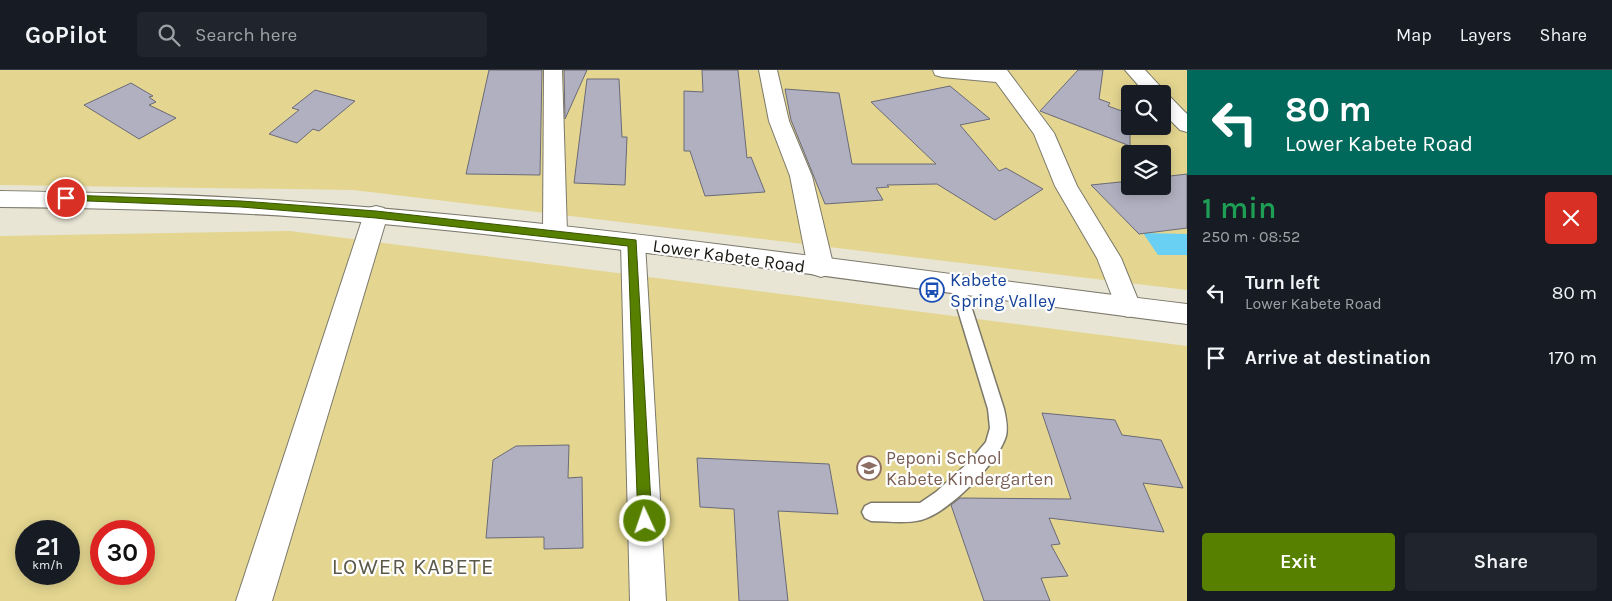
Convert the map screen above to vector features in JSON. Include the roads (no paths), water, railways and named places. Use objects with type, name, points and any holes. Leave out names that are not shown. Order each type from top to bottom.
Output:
[{"type":"street","points":[[553,70],[555,233]]},
{"type":"street","points":[[768,70],[778,121],[801,176],[821,268]]},
{"type":"street","points":[[1134,70],[1148,85]]},
{"type":"street","points":[[942,71],[998,73],[1044,133],[1066,186],[1109,258],[1128,307]]},
{"type":"street","points":[[1171,109],[1187,126]]},
{"type":"street","name":"Lower Kabete Road","points":[[0,199],[66,198],[241,204],[376,214],[555,233],[1187,314]]},
{"type":"street","points":[[254,601],[376,214]]},
{"type":"street","points":[[633,243],[648,601]]},
{"type":"lane","points":[[871,512],[924,510],[947,496],[991,449],[996,438],[999,426],[996,409],[957,284]]},
{"type":"water","points":[[1143,233],[1187,234],[1187,255],[1158,255]]},
{"type":"place","name":"Kabete Spring Valley","points":[[932,290]]},
{"type":"place","name":"Peponi School Kabete Kindergarten","points":[[869,468]]},
{"type":"district","name":"LOWER KABETE","points":[[413,566]]}]
